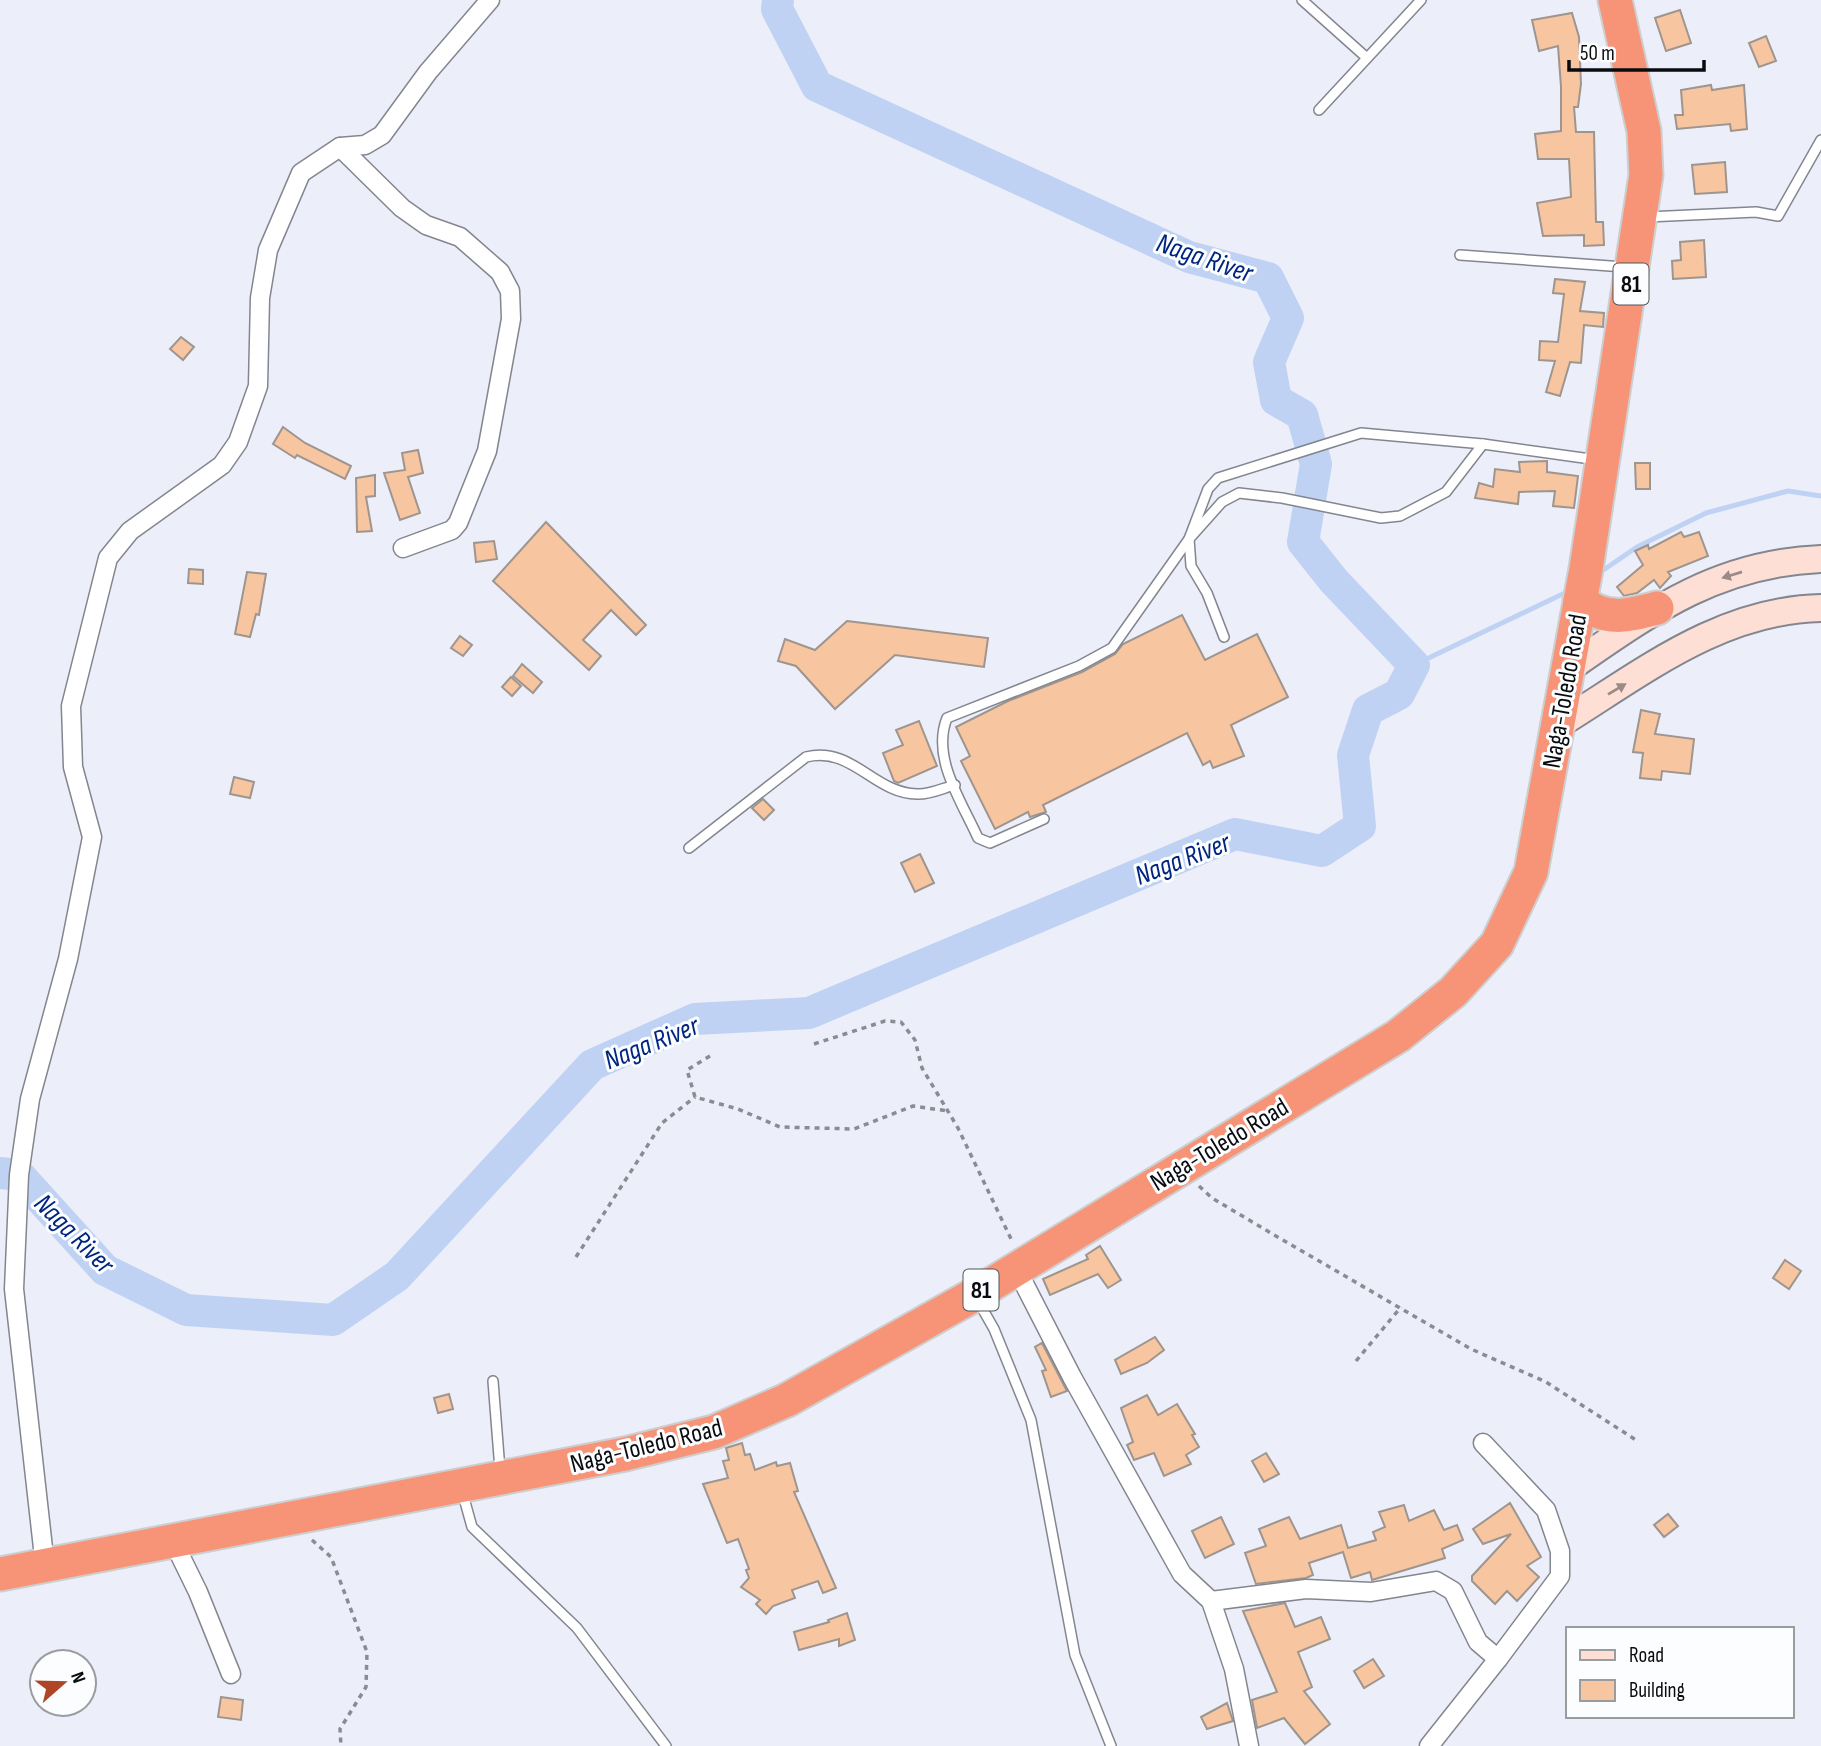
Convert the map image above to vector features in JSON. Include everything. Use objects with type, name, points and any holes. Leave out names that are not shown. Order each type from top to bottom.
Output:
[{"type":"highway","name":"Naga-Toledo Road","points":[[0,1574],[501,1479],[625,1454],[714,1432],[787,1400],[974,1295],[1398,1036],[1453,992],[1497,944],[1531,872],[1603,461],[1642,217],[1646,175],[1644,131],[1615,0]]},
{"type":"highway","points":[[1582,588],[1601,615],[1618,617],[1657,608]]},
{"type":"main road","points":[[1568,669],[1657,608],[1700,585],[1798,560],[1821,559]]},
{"type":"main road","points":[[1558,725],[1688,642],[1747,619],[1798,609],[1821,608]]},
{"type":"street","points":[[45,1566],[38,1525],[14,1289],[19,1175],[30,1098],[68,959],[92,837],[73,767],[71,705],[108,558],[130,531],[222,465],[238,442],[258,386],[260,298],[268,250],[301,173],[340,146],[365,145],[382,135],[428,72],[490,0]]},
{"type":"street","points":[[340,146],[402,208],[426,225],[460,237],[500,272],[510,291],[512,319],[487,451],[458,523],[452,530],[403,548]]},
{"type":"street","points":[[1020,1266],[1072,1377],[1182,1574],[1211,1601],[1234,1669],[1249,1746]]},
{"type":"street","points":[[1429,1746],[1560,1576],[1560,1551],[1546,1510],[1483,1443]]},
{"type":"street","points":[[173,1541],[198,1592],[231,1674]]},
{"type":"street","points":[[1211,1601],[1306,1589],[1371,1592],[1436,1581],[1453,1591],[1478,1642],[1498,1659]]},
{"type":"lane","points":[[1302,0],[1367,58]]},
{"type":"lane","points":[[1319,110],[1420,0]]},
{"type":"lane","points":[[1642,217],[1756,212],[1778,216],[1821,140]]},
{"type":"lane","points":[[1460,255],[1633,268]]},
{"type":"lane","points":[[1224,637],[1207,593],[1191,566],[1189,539],[1208,489],[1218,478],[1362,433],[1483,444],[1603,461]]},
{"type":"lane","points":[[1044,819],[990,843],[978,838],[942,750],[941,734],[947,718],[1079,666],[1112,648],[1189,539],[1222,502],[1239,493],[1282,498],[1381,517],[1400,516],[1446,492],[1483,444]]},
{"type":"lane","points":[[689,848],[806,757],[824,753],[846,760],[883,786],[918,794],[955,785]]},
{"type":"lane","points":[[974,1295],[994,1329],[1031,1420],[1075,1655],[1111,1746]]},
{"type":"lane","points":[[493,1381],[501,1479]]},
{"type":"lane","points":[[461,1486],[472,1527],[577,1628],[666,1746]]},
{"type":"path","points":[[814,1044],[885,1021],[901,1022],[915,1040],[922,1068],[948,1111],[1020,1266]]},
{"type":"path","points":[[695,1097],[687,1070],[710,1056]]},
{"type":"path","points":[[695,1097],[738,1109],[780,1127],[854,1129],[914,1106],[948,1111]]},
{"type":"path","points":[[576,1257],[662,1123],[695,1097]]},
{"type":"path","points":[[1180,1167],[1212,1198],[1471,1349],[1546,1382],[1636,1440]]},
{"type":"path","points":[[1356,1361],[1401,1307]]},
{"type":"path","points":[[290,1519],[331,1557],[366,1652],[366,1687],[340,1729],[341,1746]]},
{"type":"building","points":[[1680,10],[1691,43],[1666,51],[1655,18]]},
{"type":"building","points":[[1572,13],[1579,37],[1581,84],[1578,107],[1574,107],[1576,132],[1594,132],[1596,222],[1603,222],[1604,245],[1584,246],[1584,235],[1543,236],[1537,203],[1571,197],[1569,159],[1538,159],[1535,134],[1561,131],[1561,87],[1558,46],[1539,51],[1532,20]]},
{"type":"building","points":[[1766,36],[1776,61],[1759,67],[1749,43]]},
{"type":"building","points":[[1711,85],[1712,90],[1744,85],[1747,129],[1731,131],[1730,124],[1677,129],[1675,115],[1683,115],[1681,90]]},
{"type":"building","points":[[1725,162],[1727,192],[1695,194],[1692,165]]},
{"type":"building","points":[[1704,240],[1706,277],[1673,279],[1672,261],[1681,260],[1680,242]]},
{"type":"building","points":[[1555,279],[1585,282],[1580,311],[1604,313],[1603,327],[1584,325],[1581,363],[1570,362],[1560,396],[1546,392],[1555,361],[1539,360],[1540,341],[1558,342],[1564,294],[1553,293]]},
{"type":"building","points":[[181,337],[194,347],[183,360],[170,349]]},
{"type":"building","points":[[283,427],[305,443],[351,466],[345,479],[297,455],[295,458],[273,444]]},
{"type":"building","points":[[418,450],[423,473],[408,477],[420,513],[400,520],[384,473],[405,470],[402,453]]},
{"type":"building","points":[[1547,461],[1547,472],[1578,476],[1574,508],[1553,506],[1555,491],[1519,492],[1518,504],[1475,498],[1479,483],[1493,487],[1495,469],[1520,472],[1519,462]]},
{"type":"building","points":[[1635,463],[1650,463],[1650,489],[1636,489]]},
{"type":"building","points":[[375,475],[375,496],[366,497],[372,531],[357,532],[356,478]]},
{"type":"building","points":[[546,522],[646,625],[636,635],[611,610],[583,640],[601,656],[589,670],[493,581]]},
{"type":"building","points":[[1681,532],[1684,537],[1699,532],[1708,556],[1668,572],[1671,576],[1660,588],[1654,580],[1637,593],[1624,596],[1617,587],[1643,565],[1635,551],[1648,545],[1649,549]]},
{"type":"building","points":[[494,541],[497,559],[476,562],[474,543]]},
{"type":"building","points":[[189,569],[203,570],[203,584],[188,583]]},
{"type":"building","points":[[247,572],[266,574],[259,615],[256,614],[250,637],[235,634]]},
{"type":"building","points":[[1182,615],[1205,660],[1257,634],[1288,697],[1231,725],[1244,756],[1213,768],[1210,761],[1203,765],[1187,733],[1043,805],[1046,812],[1030,817],[1028,812],[995,829],[961,761],[970,756],[956,727],[1008,701],[1082,672],[1115,654],[1123,644]]},
{"type":"building","points":[[847,621],[988,638],[984,667],[895,655],[835,709],[796,666],[778,661],[785,639],[815,650]]},
{"type":"building","points":[[460,636],[472,645],[463,656],[451,648]]},
{"type":"building","points":[[522,664],[542,682],[533,693],[513,676]]},
{"type":"building","points":[[511,677],[521,686],[512,696],[502,687]]},
{"type":"building","points":[[1641,710],[1660,714],[1655,734],[1694,739],[1690,774],[1662,771],[1661,780],[1640,778],[1643,753],[1633,752]]},
{"type":"building","points":[[919,721],[937,766],[898,783],[894,781],[883,753],[903,745],[896,730]]},
{"type":"building","points":[[234,777],[254,782],[250,798],[230,794]]},
{"type":"building","points":[[763,799],[774,810],[764,820],[752,808]]},
{"type":"building","points":[[920,854],[934,883],[915,892],[901,863]]},
{"type":"building","points":[[1100,1246],[1121,1280],[1108,1288],[1098,1274],[1050,1295],[1043,1279],[1088,1259],[1086,1255]]},
{"type":"building","points":[[1785,1260],[1801,1271],[1789,1289],[1773,1278]]},
{"type":"building","points":[[1155,1337],[1164,1350],[1147,1363],[1121,1374],[1115,1360]]},
{"type":"building","points":[[1042,1343],[1067,1391],[1051,1397],[1042,1371],[1046,1370],[1035,1347]]},
{"type":"building","points":[[449,1394],[453,1409],[438,1413],[434,1398]]},
{"type":"building","points":[[1147,1395],[1158,1415],[1177,1404],[1195,1434],[1192,1435],[1199,1447],[1186,1455],[1191,1464],[1164,1476],[1154,1453],[1134,1460],[1127,1445],[1133,1442],[1121,1408]]},
{"type":"building","points":[[742,1443],[745,1455],[750,1454],[755,1470],[776,1462],[777,1466],[790,1463],[798,1491],[794,1492],[836,1588],[823,1593],[818,1581],[792,1590],[795,1598],[773,1606],[766,1614],[756,1604],[760,1600],[741,1587],[749,1578],[746,1570],[749,1569],[738,1539],[727,1543],[703,1484],[728,1478],[723,1461],[729,1460],[726,1448]]},
{"type":"building","points":[[1266,1453],[1279,1474],[1264,1482],[1252,1461]]},
{"type":"building","points":[[1510,1503],[1541,1557],[1527,1566],[1539,1577],[1517,1601],[1507,1591],[1495,1604],[1472,1581],[1472,1576],[1511,1534],[1483,1544],[1473,1529]]},
{"type":"building","points":[[1404,1505],[1409,1521],[1434,1510],[1444,1530],[1457,1525],[1463,1540],[1442,1549],[1445,1558],[1372,1580],[1370,1572],[1351,1578],[1343,1552],[1309,1563],[1313,1575],[1306,1578],[1256,1584],[1245,1553],[1266,1546],[1259,1529],[1289,1517],[1300,1539],[1341,1525],[1348,1548],[1376,1540],[1373,1532],[1385,1527],[1379,1512]]},
{"type":"building","points":[[1668,1514],[1678,1526],[1664,1537],[1654,1525]]},
{"type":"building","points":[[1221,1517],[1234,1544],[1205,1558],[1192,1531]]},
{"type":"building","points":[[1285,1603],[1295,1627],[1321,1617],[1330,1639],[1298,1652],[1312,1687],[1304,1691],[1330,1724],[1305,1744],[1284,1718],[1257,1728],[1252,1700],[1277,1692],[1243,1611]]},
{"type":"building","points":[[847,1613],[855,1640],[839,1646],[839,1639],[799,1650],[794,1632],[829,1622],[828,1620]]},
{"type":"building","points":[[1373,1659],[1384,1676],[1364,1688],[1354,1671]]},
{"type":"building","points":[[221,1697],[243,1700],[241,1720],[218,1717]]},
{"type":"building","points":[[1227,1703],[1233,1721],[1207,1729],[1201,1717]]},
{"type":"waterway","name":"Naga River","points":[[0,1173],[19,1175],[105,1270],[186,1310],[333,1320],[397,1276],[592,1065],[695,1019],[809,1013],[1235,834],[1322,851],[1360,826],[1353,755],[1368,710],[1399,694],[1414,665],[1334,581],[1303,542],[1316,464],[1302,415],[1276,400],[1269,362],[1288,318],[1268,278],[1189,257],[817,86],[777,9],[778,0]]},
{"type":"waterway","points":[[1599,573],[1637,547],[1706,513],[1788,491],[1821,496]]},
{"type":"waterway","points":[[1414,665],[1569,591]]}]
